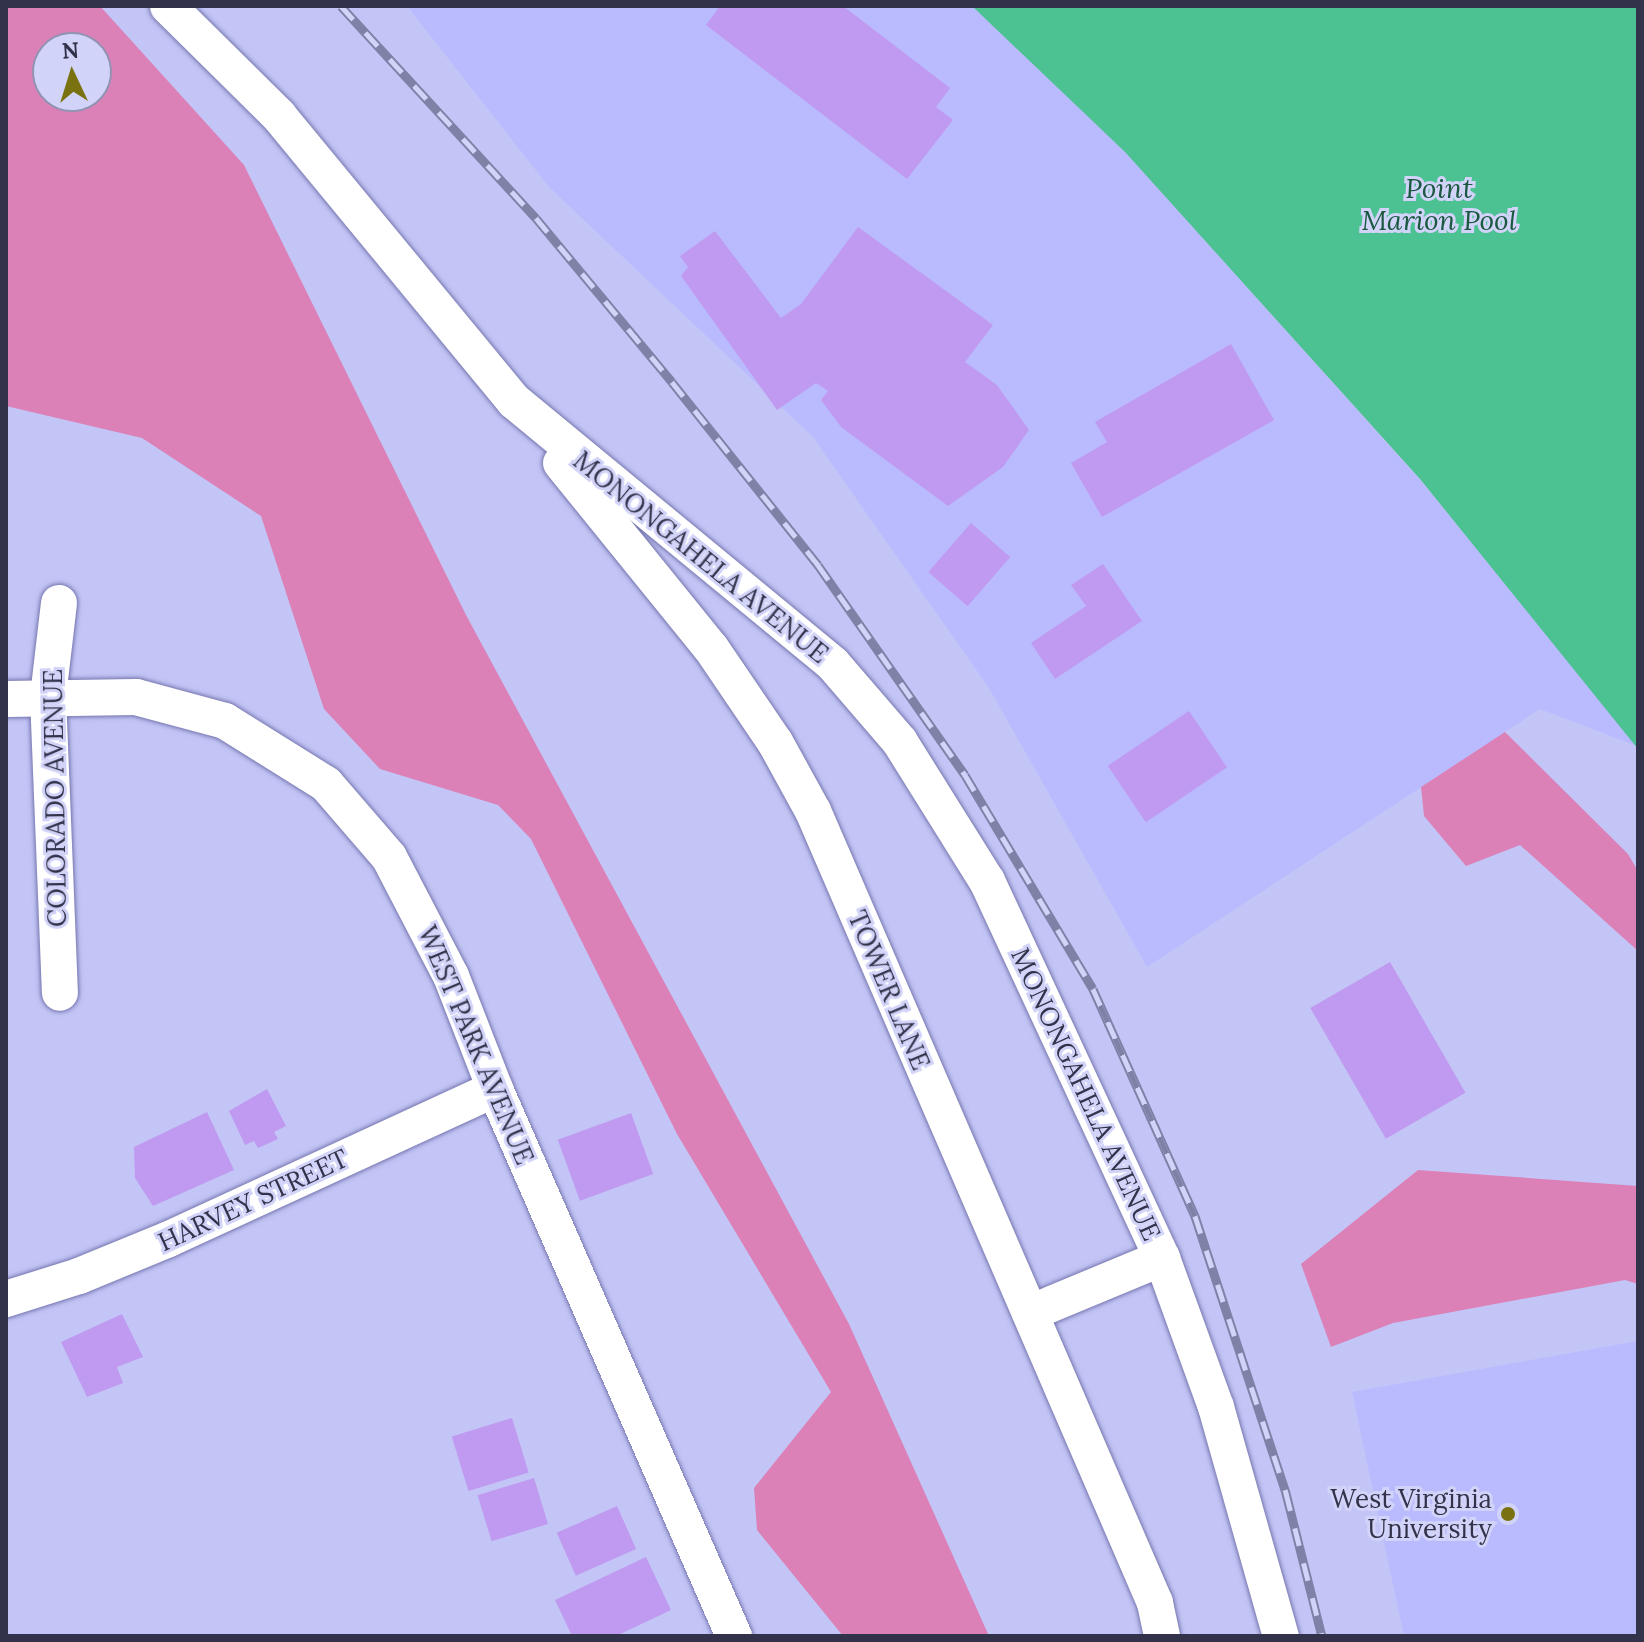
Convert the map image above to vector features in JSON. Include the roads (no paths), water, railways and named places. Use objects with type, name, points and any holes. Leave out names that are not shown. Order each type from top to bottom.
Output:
[{"type":"street","name":"MONONGAHELA AVENUE","points":[[168,6],[279,116],[514,401],[833,664],[900,742],[987,881],[1162,1258],[1216,1407],[1281,1636]]},
{"type":"street","name":"TOWER LANE","points":[[514,401],[711,648],[775,742],[813,811],[1155,1603],[1162,1636]]},
{"type":"street","name":"COLORADO AVENUE","points":[[59,603],[48,696],[60,993]]},
{"type":"street","name":"WEST PARK AVENUE","points":[[6,699],[136,697],[225,721],[326,784],[389,857],[451,976],[495,1089],[734,1636]]},
{"type":"street","name":"HARVEY STREET","points":[[6,1299],[79,1276],[169,1239],[495,1089]]},
{"type":"street","points":[[1030,1313],[1162,1258]]},
{"type":"water","name":"Point Marion Pool","points":[[972,6],[1638,6],[1638,749],[1420,479],[1125,152]]},
{"type":"railway","points":[[341,6],[536,218],[672,382],[818,565],[965,775],[1093,989],[1195,1216],[1286,1493],[1322,1636]]},
{"type":"place","name":"West Virginia University","points":[[1508,1514]]}]
